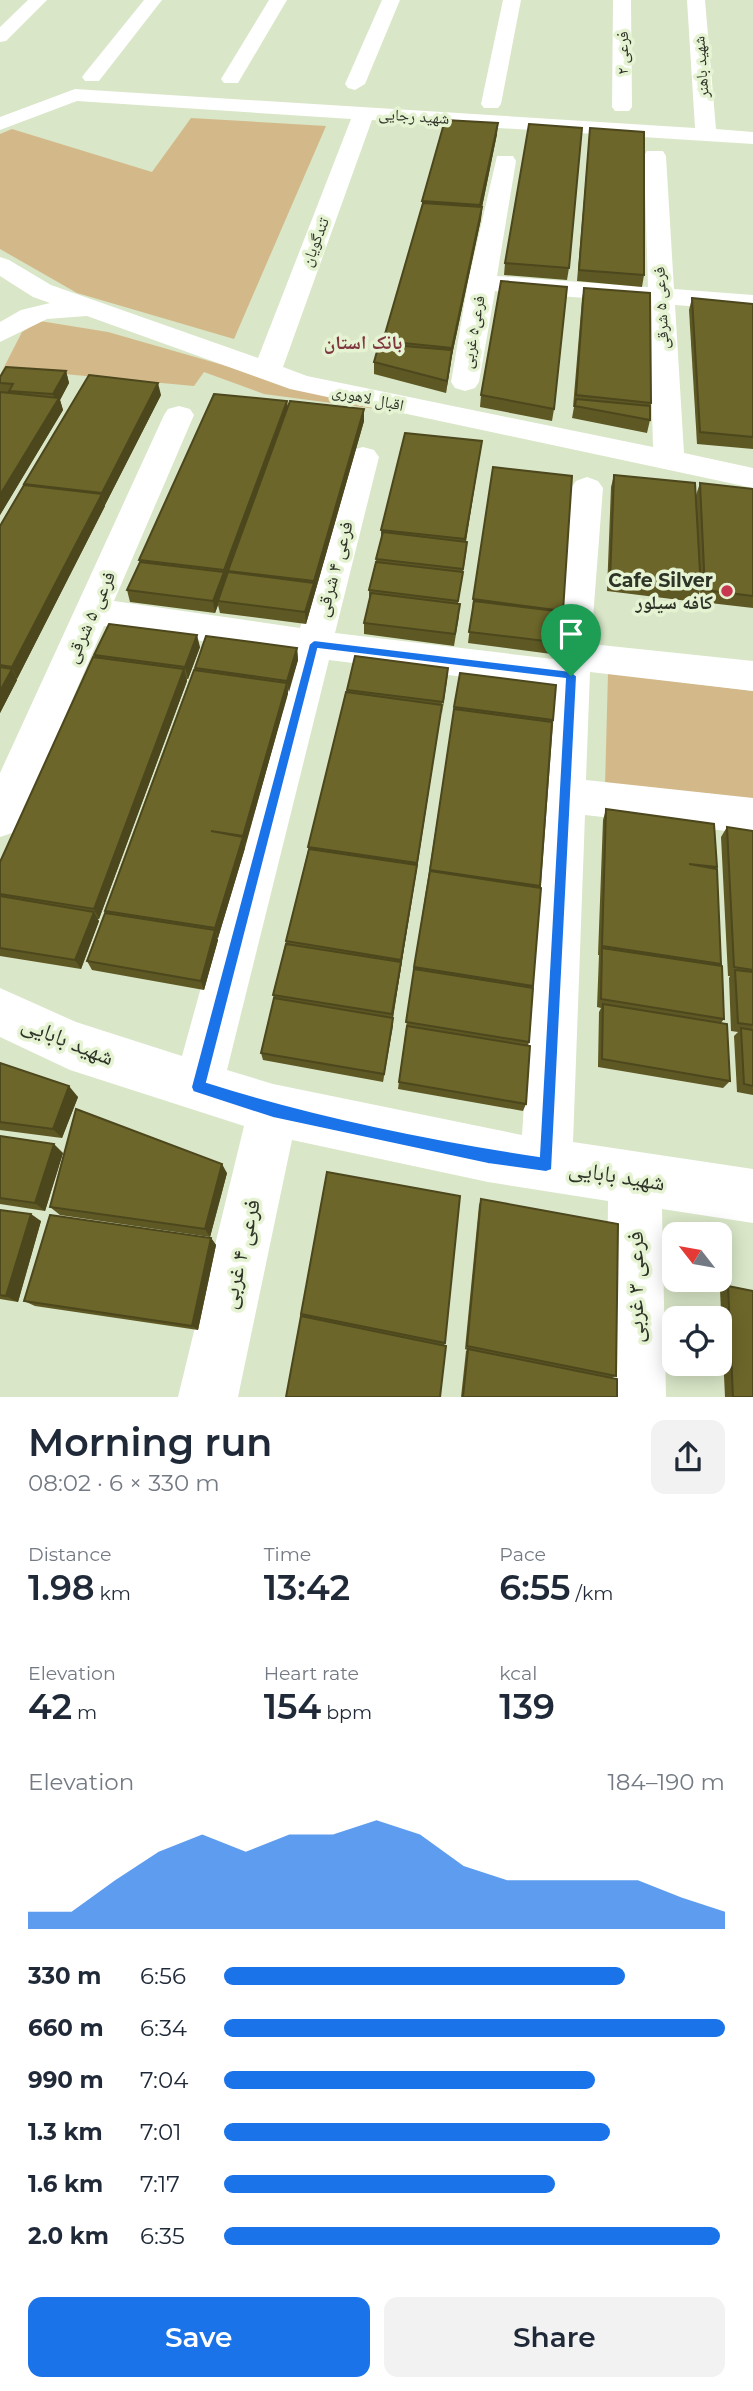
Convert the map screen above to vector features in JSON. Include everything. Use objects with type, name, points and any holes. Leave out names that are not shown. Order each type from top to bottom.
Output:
[{"type":"street","points":[[0,37],[38,0]]},
{"type":"street","points":[[92,77],[153,0]]},
{"type":"street","points":[[231,79],[278,0]]},
{"type":"street","points":[[355,85],[391,0]]},
{"type":"street","points":[[491,104],[512,0]]},
{"type":"street","name":"فرعی ۲","points":[[622,0],[622,107]]},
{"type":"street","name":"شهید باهنر","points":[[696,0],[706,135]]},
{"type":"street","name":"شهید رجایی","points":[[0,124],[75,95],[753,138]]},
{"type":"street","name":"تندگویان","points":[[267,372],[364,113]]},
{"type":"street","name":"فرعی ۵ شرقی","points":[[655,156],[669,461]]},
{"type":"street","points":[[505,161],[481,282],[753,303]]},
{"type":"street","name":"اقبال لاهوری","points":[[0,265],[42,291],[300,383],[753,478]]},
{"type":"street","points":[[0,275],[6,282],[11,304],[0,334]]},
{"type":"street","name":"فرعی۵ غربی","points":[[465,382],[481,282]]},
{"type":"street","points":[[0,334],[27,316],[47,309],[91,309]]},
{"type":"street","name":"فرعی ۵ شرقی","points":[[0,819],[179,415]]},
{"type":"street","name":"فرعی ۴ شرقی","points":[[198,1087],[363,457]]},
{"type":"street","points":[[546,1164],[572,666],[587,488]]},
{"type":"street","points":[[93,611],[314,644],[572,666],[753,676]]},
{"type":"street","points":[[565,795],[753,816]]},
{"type":"street","name":"شهید بابایی","points":[[0,1012],[70,1045],[273,1110],[488,1156],[753,1196]]},
{"type":"street","name":"فرعی ۴ غربی","points":[[208,1397],[273,1110]]},
{"type":"street","name":"فرعی ۳ غربی","points":[[635,1178],[636,1397]]},
{"type":"shaded area","points":[[191,118],[326,126],[234,339],[77,293],[0,249],[0,134],[12,129],[152,172]]},
{"type":"shaded area","points":[[40,321],[108,332],[376,409],[264,394],[204,372],[194,386],[64,374],[1,373],[22,332]]},
{"type":"shaded area","points":[[608,673],[753,691],[753,806],[605,786]]},
{"type":"building","points":[[445,120],[498,123],[480,205],[422,201]]},
{"type":"building","points":[[529,124],[582,128],[569,268],[505,263]]},
{"type":"building","points":[[590,128],[644,132],[644,275],[579,270]]},
{"type":"building","points":[[423,203],[482,207],[452,348],[383,341]]},
{"type":"building","points":[[501,281],[567,287],[554,409],[481,395]]},
{"type":"building","points":[[584,288],[650,293],[651,403],[576,395]]},
{"type":"building","points":[[692,298],[753,304],[753,437],[700,432]]},
{"type":"building","points":[[379,344],[452,350],[447,381],[374,362]]},
{"type":"building","points":[[6,367],[66,371],[53,394],[9,391],[13,384],[0,383],[0,377]]},
{"type":"building","points":[[89,375],[158,383],[102,493],[24,484]]},
{"type":"building","points":[[0,392],[59,398],[0,495]]},
{"type":"building","points":[[214,394],[287,401],[224,570],[139,560]]},
{"type":"building","points":[[576,399],[650,406],[650,420],[575,406]]},
{"type":"building","points":[[290,401],[364,409],[314,581],[228,571]]},
{"type":"building","points":[[405,433],[482,441],[465,539],[381,530]]},
{"type":"building","points":[[493,467],[572,476],[563,611],[473,599]]},
{"type":"building","points":[[614,475],[695,483],[701,590],[610,579]]},
{"type":"building","points":[[700,483],[753,489],[753,596],[705,590]]},
{"type":"building","points":[[24,485],[102,494],[12,667],[0,665],[0,526]]},
{"type":"building","points":[[383,532],[467,542],[463,569],[376,559]]},
{"type":"building","points":[[140,562],[224,572],[213,601],[127,590]]},
{"type":"building","points":[[376,562],[463,572],[458,601],[369,590]]},
{"type":"building","points":[[228,572],[314,583],[305,612],[218,601]]},
{"type":"building","points":[[371,593],[460,604],[455,634],[364,623]]},
{"type":"building","points":[[474,601],[564,612],[562,643],[469,632]]},
{"type":"building","points":[[109,624],[197,635],[185,667],[94,655]]},
{"type":"building","points":[[206,636],[297,648],[287,681],[195,668]]},
{"type":"building","points":[[355,656],[448,668],[443,702],[347,690]]},
{"type":"building","points":[[93,657],[184,669],[94,909],[0,894],[0,862]]},
{"type":"building","points":[[0,667],[12,669],[0,691]]},
{"type":"building","points":[[194,670],[287,683],[243,836],[211,831],[243,837],[215,928],[105,911]]},
{"type":"building","points":[[460,673],[556,685],[553,720],[454,707]]},
{"type":"building","points":[[346,692],[442,705],[417,863],[308,847]]},
{"type":"building","points":[[454,709],[552,722],[540,886],[430,870]]},
{"type":"building","points":[[606,809],[714,824],[717,867],[689,864],[717,869],[721,964],[602,946]]},
{"type":"building","points":[[727,827],[753,831],[753,970],[734,967]]},
{"type":"building","points":[[309,849],[417,865],[401,960],[286,941]]},
{"type":"building","points":[[430,871],[541,888],[533,986],[414,967]]},
{"type":"building","points":[[0,896],[94,912],[75,960],[0,948]]},
{"type":"building","points":[[105,913],[215,930],[201,981],[87,961]]},
{"type":"building","points":[[286,944],[401,962],[392,1014],[273,995]]},
{"type":"building","points":[[602,948],[722,966],[724,1019],[601,999]]},
{"type":"building","points":[[414,969],[533,988],[529,1042],[406,1022]]},
{"type":"building","points":[[735,970],[753,972],[753,1025],[738,1023]]},
{"type":"building","points":[[274,998],[393,1018],[384,1074],[261,1053]]},
{"type":"building","points":[[603,1004],[727,1024],[730,1081],[602,1059]]},
{"type":"building","points":[[407,1026],[530,1046],[526,1104],[399,1082]]},
{"type":"building","points":[[741,1028],[753,1030],[753,1086],[744,1084]]},
{"type":"building","points":[[0,1063],[69,1086],[53,1129],[0,1122]]},
{"type":"building","points":[[76,1109],[222,1164],[205,1229],[50,1207]]},
{"type":"building","points":[[0,1136],[54,1144],[35,1203],[0,1198]]},
{"type":"building","points":[[327,1172],[460,1196],[445,1343],[301,1314]]},
{"type":"building","points":[[481,1199],[618,1224],[616,1376],[467,1346]]},
{"type":"building","points":[[0,1210],[31,1214],[6,1296],[0,1295]]},
{"type":"building","points":[[50,1215],[211,1238],[192,1326],[24,1301]]},
{"type":"building","points":[[732,1287],[753,1291],[753,1397],[733,1397],[732,1306],[729,1306],[728,1292],[732,1292]]},
{"type":"building","points":[[301,1316],[446,1346],[440,1397],[286,1397]]},
{"type":"building","points":[[468,1349],[617,1379],[617,1397],[463,1397]]},
{"type":"place","name":"Cafe Silver کافه سیلور","points":[[727,591]]},
{"type":"district","name":"بانک استان","points":[[363,342]]},
{"type":"route","points":[[314,644],[571,676],[546,1164],[488,1156],[273,1110],[198,1087],[314,644]]}]
